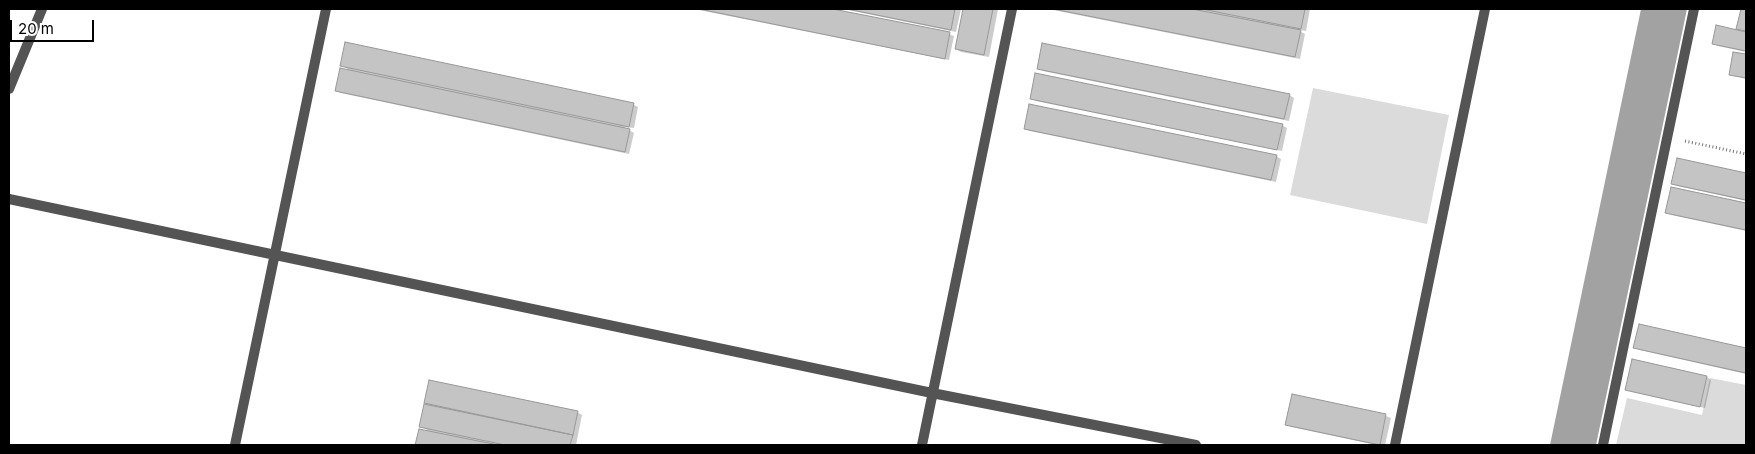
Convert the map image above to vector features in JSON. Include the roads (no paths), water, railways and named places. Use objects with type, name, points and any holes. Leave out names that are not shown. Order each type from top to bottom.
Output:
[{"type":"street","points":[[9,89],[42,9]]},
{"type":"street","points":[[235,445],[326,9]]},
{"type":"street","points":[[922,445],[1012,9]]},
{"type":"street","points":[[1395,445],[1485,9]]},
{"type":"street","points":[[1603,445],[1694,9]]},
{"type":"street","points":[[9,199],[932,393],[1196,445]]}]
